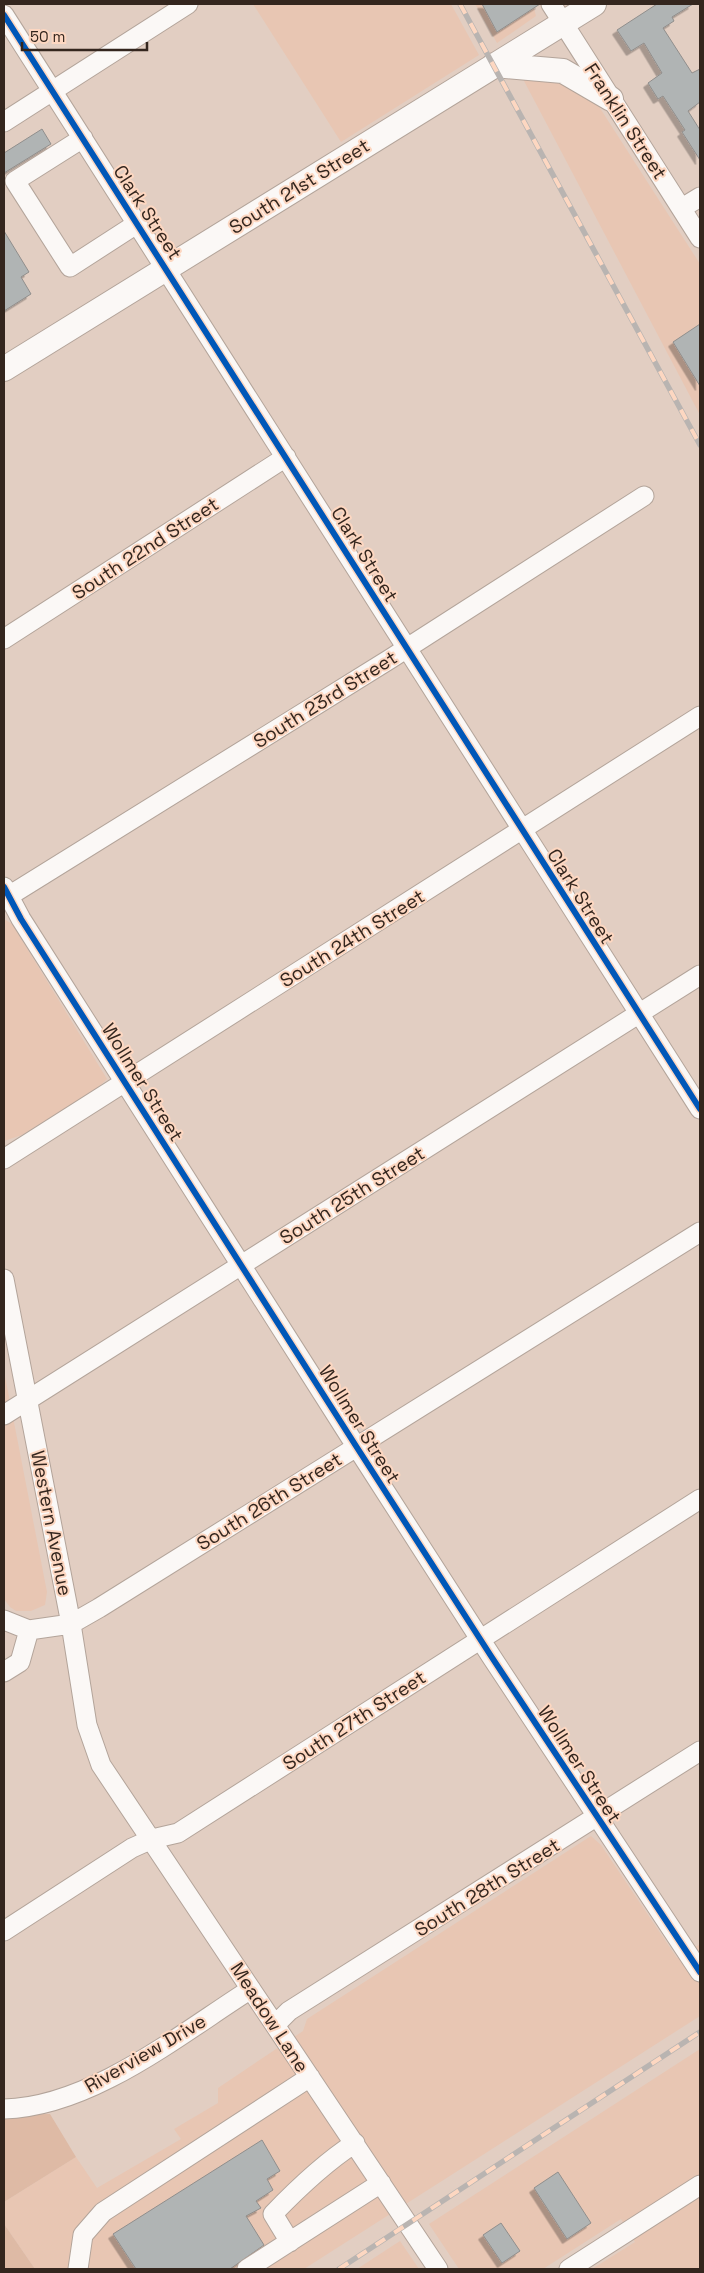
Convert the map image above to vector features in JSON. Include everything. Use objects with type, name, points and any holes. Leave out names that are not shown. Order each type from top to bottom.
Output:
[{"type":"main road","name":"South 21st Street","points":[[4,370],[494,65],[557,13],[594,4]]},
{"type":"main road","points":[[494,65],[563,71],[612,99]]},
{"type":"street","points":[[4,122],[188,4]]},
{"type":"street","name":"Franklin Street","points":[[557,13],[700,238]]},
{"type":"street","name":"Clark Street","points":[[4,14],[700,1109]]},
{"type":"street","points":[[83,138],[15,181],[70,267],[138,223]]},
{"type":"street","points":[[682,208],[700,197]]},
{"type":"street","name":"South 22nd Street","points":[[4,640],[286,456]]},
{"type":"street","name":"South 23rd Street","points":[[5,894],[407,648],[644,496]]},
{"type":"street","name":"South 24th Street","points":[[4,1159],[700,716]]},
{"type":"street","name":"Wollmer Street","points":[[5,894],[480,1639],[700,1972]]},
{"type":"street","name":"South 25th Street","points":[[4,1415],[700,975]]},
{"type":"street","name":"South 26th Street","points":[[29,1630],[71,1624],[99,1608],[700,1232]]},
{"type":"street","name":"Western Avenue","points":[[4,1279],[71,1624],[87,1725],[101,1765]]},
{"type":"street","name":"South 27th Street","points":[[4,1931],[132,1848],[178,1833],[700,1499]]},
{"type":"street","points":[[4,1620],[29,1630],[20,1662],[4,1672]]},
{"type":"street","name":"South 28th Street","points":[[275,2026],[289,2011],[598,1818],[700,1751]]},
{"type":"street","name":"Meadow Lane","points":[[101,1765],[438,2269]]},
{"type":"street","name":"Riverview Drive","points":[[4,2108],[34,2105],[83,2091],[110,2078],[251,1989]]},
{"type":"street","points":[[78,2269],[83,2235],[104,2212],[310,2077]]},
{"type":"street","points":[[290,2242],[273,2214],[300,2186],[336,2155],[355,2143]]},
{"type":"street","points":[[247,2269],[381,2183]]},
{"type":"street","points":[[570,2269],[700,2185]]},
{"type":"shaded area","points":[[253,4],[451,4],[479,55],[341,142]]},
{"type":"shaded area","points":[[475,4],[533,4],[536,16],[497,43]]},
{"type":"shaded area","points":[[546,75],[598,105],[700,264],[700,415],[523,79]]},
{"type":"shaded area","points":[[4,919],[12,924],[107,1079],[96,1089],[22,1135],[4,1141]]},
{"type":"shaded area","points":[[4,1371],[47,1592],[45,1605],[31,1611],[16,1611],[4,1599]]},
{"type":"shaded area","points":[[591,1836],[601,1845],[677,1958],[700,1944],[700,2016],[304,2269],[35,2269],[4,2224],[4,2202],[76,2157],[97,2188],[181,2139],[174,2129],[218,2103],[218,2088],[303,2031],[307,2019]]},
{"type":"shaded area","points":[[700,2049],[700,2269],[592,2269],[635,2242],[621,2219],[543,2269],[459,2269],[429,2224]]},
{"type":"shaded area","points":[[50,2114],[76,2157],[4,2202],[4,2115]]},
{"type":"shaded area","points":[[4,2224],[35,2269],[4,2269]]},
{"type":"shaded area","points":[[400,2241],[419,2269],[357,2269]]},
{"type":"building","points":[[482,4],[540,4],[497,32]]},
{"type":"building","points":[[657,4],[693,4],[672,17],[674,21],[663,28],[692,73],[700,69],[700,102],[688,111],[700,130],[700,160],[682,132],[685,130],[663,96],[658,99],[648,83],[662,73],[644,43],[631,51],[617,30]]},
{"type":"building","points":[[42,129],[51,144],[4,173],[4,153]]},
{"type":"building","points":[[4,231],[29,272],[21,277],[31,294],[4,311]]},
{"type":"building","points":[[700,324],[700,386],[673,342]]},
{"type":"building","points":[[262,2140],[280,2171],[267,2179],[273,2190],[256,2201],[261,2208],[246,2216],[264,2245],[230,2269],[136,2269],[113,2234]]},
{"type":"building","points":[[558,2172],[591,2223],[567,2239],[534,2188]]},
{"type":"building","points":[[501,2223],[520,2251],[502,2263],[483,2235]]},
{"type":"railway","points":[[460,4],[700,445]]},
{"type":"railway","points":[[339,2269],[700,2032]]},
{"type":"cycle path","points":[[4,15],[700,1109]]},
{"type":"cycle path","points":[[4,887],[21,919],[356,1446],[491,1656],[700,1972]]}]
